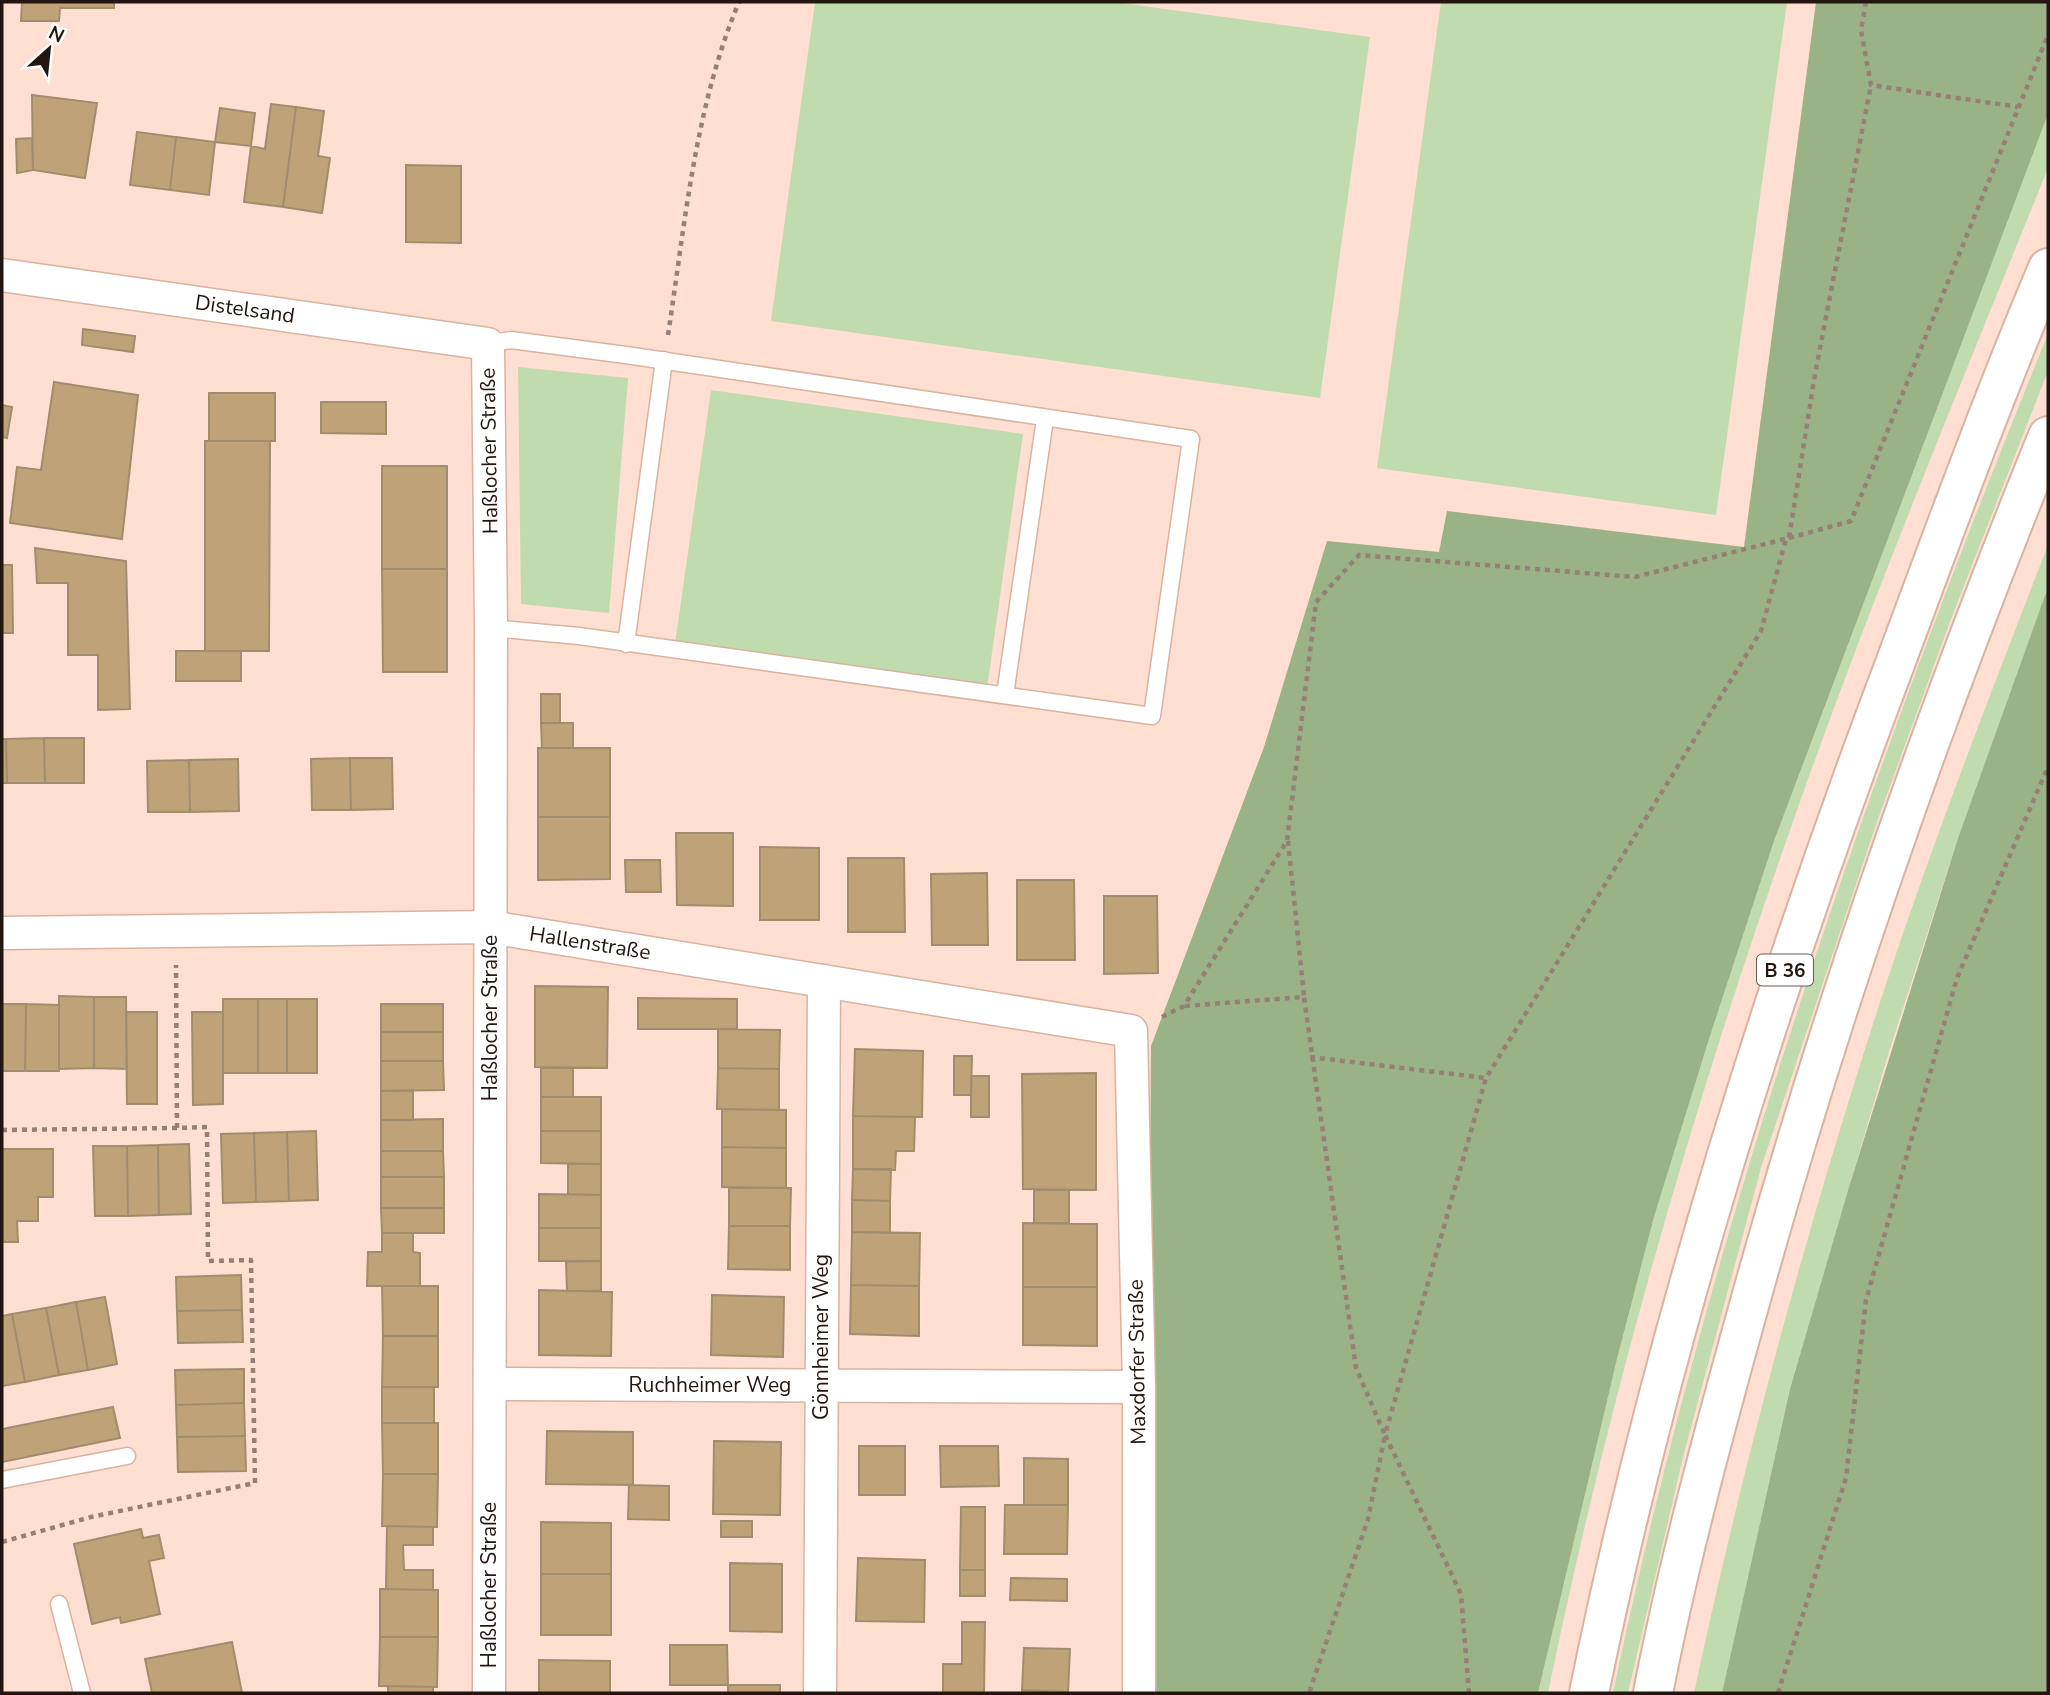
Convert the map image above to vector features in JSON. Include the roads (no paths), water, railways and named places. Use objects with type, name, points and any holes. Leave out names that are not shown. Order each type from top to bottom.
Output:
[{"type":"highway","name":"B 36","points":[[1589,1693],[1687,1293],[1787,964],[1862,747],[2048,268]]},
{"type":"highway","name":"B 36","points":[[1653,1693],[1716,1423],[1816,1072],[1922,764],[2048,436]]},
{"type":"street","name":"Distelsand","points":[[2,275],[488,344]]},
{"type":"street","name":"Haßlocher Straße","points":[[488,344],[491,628],[489,1693]]},
{"type":"street","name":"Hallenstraße","points":[[2,933],[490,927],[1131,1031]]},
{"type":"street","name":"Gönnheimer Weg","points":[[820,1693],[824,981]]},
{"type":"street","name":"Maxdorfer Straße","points":[[1131,1031],[1139,1387],[1139,1693]]},
{"type":"street","name":"Ruchheimer Weg","points":[[490,1384],[1139,1387]]},
{"type":"lane","points":[[488,344],[511,340],[664,360],[1191,439],[1152,716],[491,628]]},
{"type":"lane","points":[[625,644],[664,360]]},
{"type":"lane","points":[[1005,695],[1045,419]]},
{"type":"lane","points":[[2,1479],[127,1456]]},
{"type":"lane","points":[[59,1604],[82,1693]]}]
